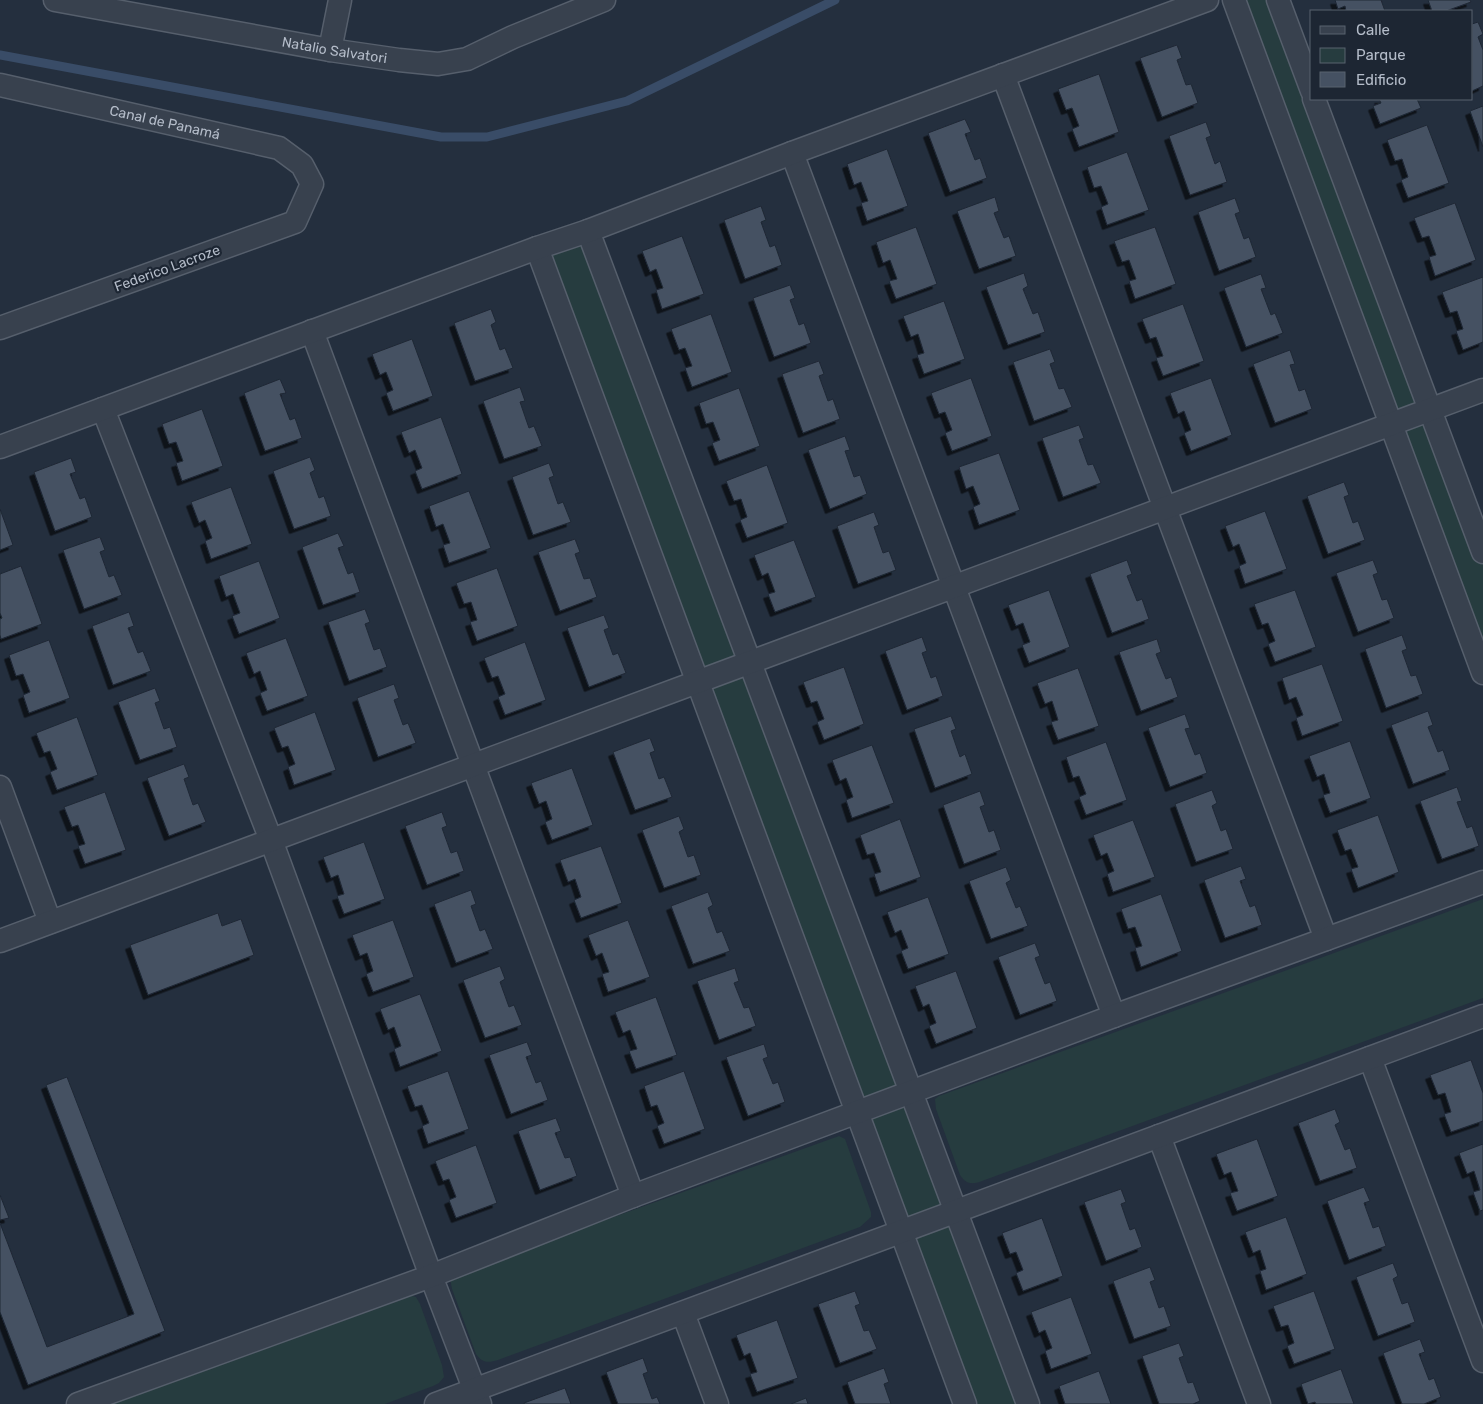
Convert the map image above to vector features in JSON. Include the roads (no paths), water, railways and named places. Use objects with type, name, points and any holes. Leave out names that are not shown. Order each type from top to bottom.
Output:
[{"type":"street","name":"Natalio Salvatori","points":[[55,0],[330,50],[438,64],[467,59],[513,36],[604,0]]},
{"type":"street","points":[[330,50],[340,0]]},
{"type":"street","points":[[0,447],[537,248],[588,231],[792,153],[1207,0]]},
{"type":"street","points":[[1234,0],[1483,673]]},
{"type":"street","points":[[1278,0],[1310,87]]},
{"type":"street","points":[[1003,75],[1326,939]]},
{"type":"street","name":"Canal de Panamá","points":[[0,85],[279,148],[302,165],[312,184]]},
{"type":"street","points":[[1314,100],[1483,552]]},
{"type":"street","points":[[792,153],[1114,1016]]},
{"type":"street","name":"Federico Lacroze","points":[[0,328],[295,222],[312,184]]},
{"type":"street","points":[[588,231],[1028,1404]]},
{"type":"street","points":[[537,248],[965,1404]]},
{"type":"street","points":[[312,331],[633,1196]]},
{"type":"street","points":[[0,941],[1483,390]]},
{"type":"street","points":[[103,409],[271,840],[477,1397]]},
{"type":"street","points":[[0,787],[50,922]]},
{"type":"street","points":[[78,1404],[431,1276],[633,1196],[857,1112],[1483,882]]},
{"type":"street","points":[[436,1404],[477,1397],[683,1313],[1483,1016]]},
{"type":"street","points":[[1370,1058],[1483,1361]]},
{"type":"street","points":[[1159,1136],[1260,1404]]},
{"type":"street","points":[[683,1313],[717,1404]]},
{"type":"waterway","points":[[0,55],[441,137],[487,137],[627,101],[835,0]]}]
